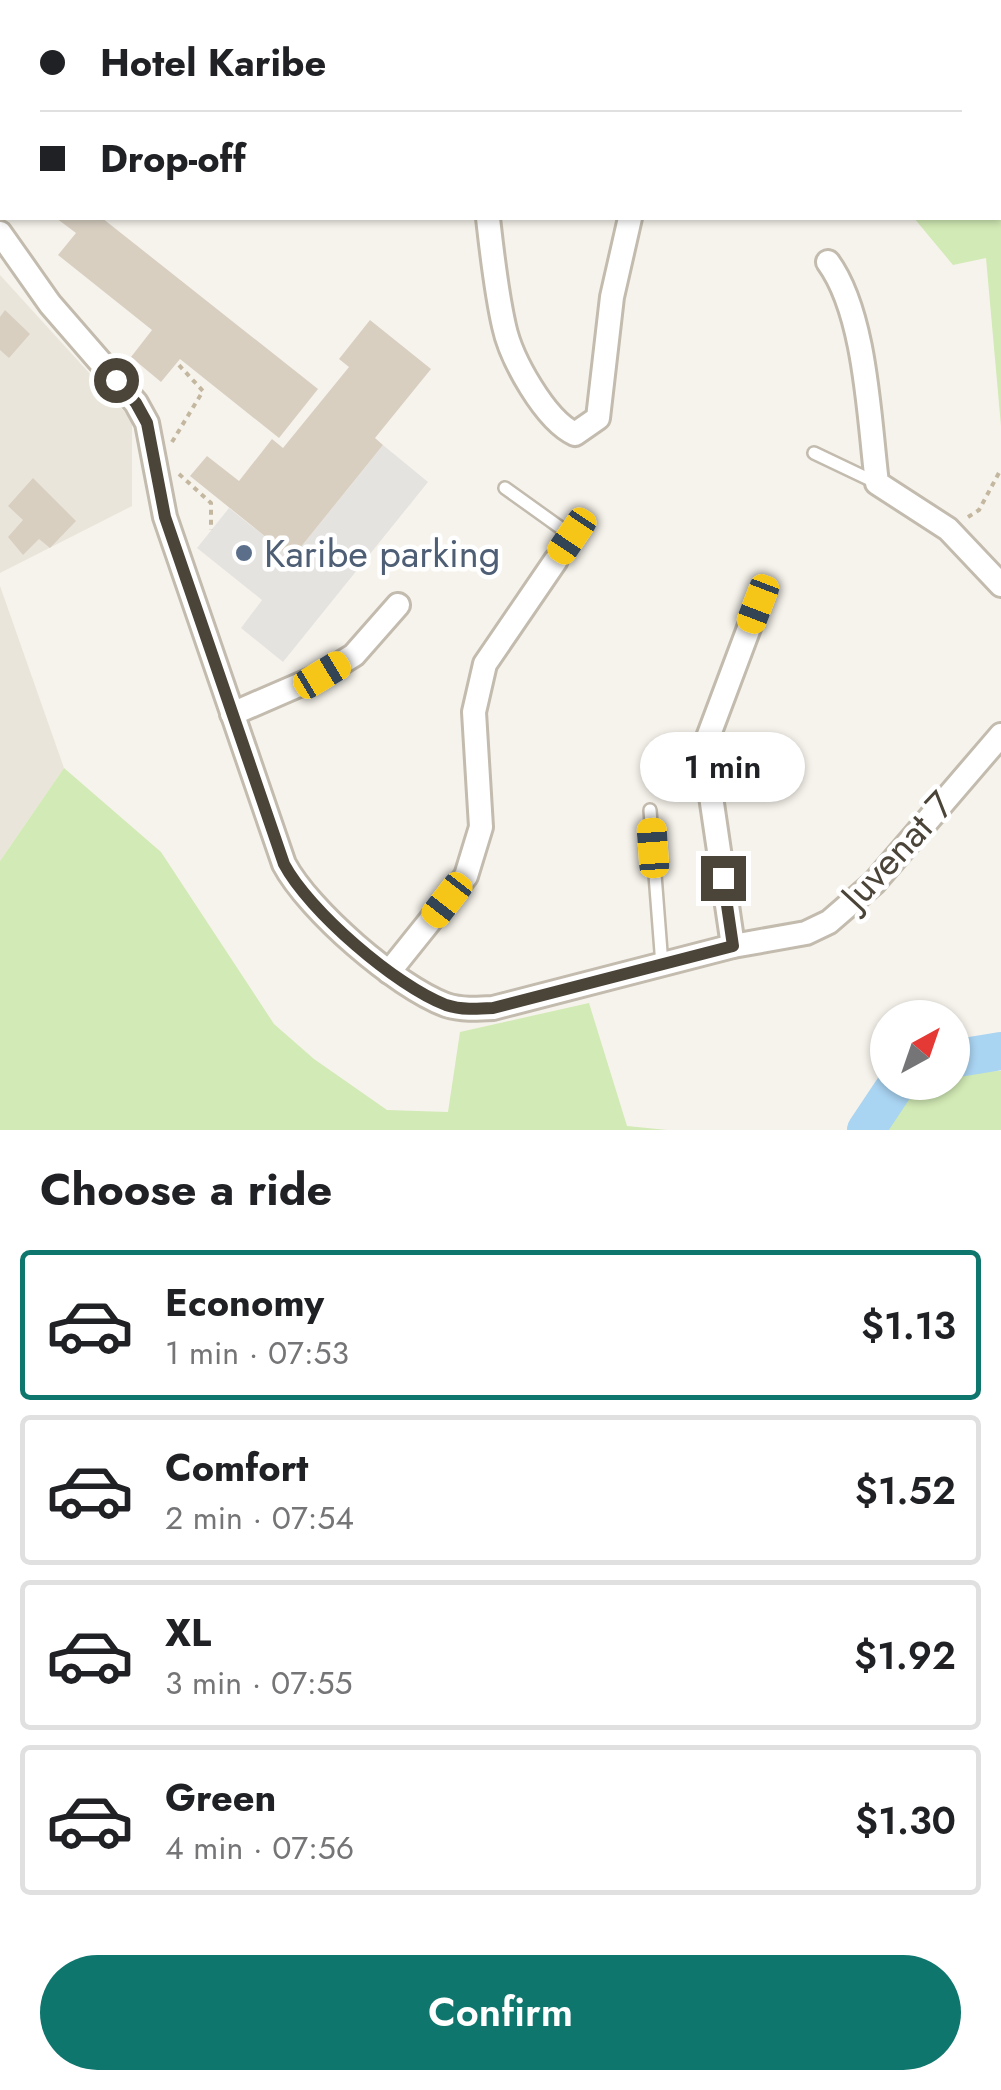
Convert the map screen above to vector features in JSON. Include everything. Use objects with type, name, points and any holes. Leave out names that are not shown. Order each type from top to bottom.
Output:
[{"type":"street","points":[[488,220],[504,330],[535,395],[560,427],[576,434],[598,418],[612,297],[630,220]]},
{"type":"street","name":"Juvenat 7","points":[[0,233],[50,304],[136,403],[147,423],[165,517],[284,864],[296,888],[389,972],[446,1005],[493,1008],[733,946],[806,933],[828,922],[874,884],[1001,735]]},
{"type":"street","points":[[828,262],[838,275],[855,319],[878,483],[948,529],[1001,586]]},
{"type":"street","points":[[389,972],[466,876],[481,827],[474,712],[485,664],[556,560]]},
{"type":"street","points":[[733,946],[708,776],[707,740],[758,604]]},
{"type":"street","points":[[232,714],[322,675],[354,656],[398,605]]},
{"type":"lane","points":[[814,453],[878,483]]},
{"type":"lane","points":[[505,488],[572,536],[556,560]]},
{"type":"lane","points":[[650,810],[662,965]]},
{"type":"path","points":[[170,445],[203,392],[176,363]]},
{"type":"path","points":[[174,460],[179,476],[211,503],[211,530]]},
{"type":"path","points":[[948,529],[979,510],[1001,469]]},
{"type":"shaded area","points":[[0,275],[132,420],[132,506],[0,573]]},
{"type":"shaded area","name":"Karibe parking","points":[[383,445],[428,482],[283,662],[241,628],[262,600],[197,548],[229,508],[292,558]]},
{"type":"shaded area","points":[[0,586],[64,768],[0,861]]},
{"type":"green space","points":[[916,220],[1001,220],[1001,426],[986,258],[953,265]]},
{"type":"green space","points":[[64,768],[161,852],[274,1024],[314,1059],[387,1110],[448,1112],[460,1032],[589,1003],[627,1126],[667,1130],[0,1130],[0,861]]},
{"type":"green space","points":[[1001,1071],[1001,1130],[875,1130],[895,1100],[970,1100],[970,1072]]},
{"type":"building","points":[[59,220],[105,220],[318,389],[279,438],[180,359],[161,382],[131,357],[152,330],[58,255],[76,233]]},
{"type":"building","points":[[5,310],[30,334],[9,358],[0,350],[0,317]]},
{"type":"building","points":[[370,320],[431,369],[375,438],[383,445],[292,558],[190,476],[207,456],[239,481],[272,439],[283,448],[349,367],[339,359]]},
{"type":"building","points":[[33,478],[76,521],[50,548],[39,539],[23,555],[8,537],[23,520],[8,506]]},
{"type":"waterway","points":[[970,1056],[1001,1051]]},
{"type":"waterway","points":[[866,1130],[886,1100]]},
{"type":"place","name":"Karibe parking","points":[[244,553]]},
{"type":"route","points":[[116,380],[147,423],[165,517],[284,864],[296,888],[389,972],[446,1005],[493,1008],[733,946],[723,878]]}]
